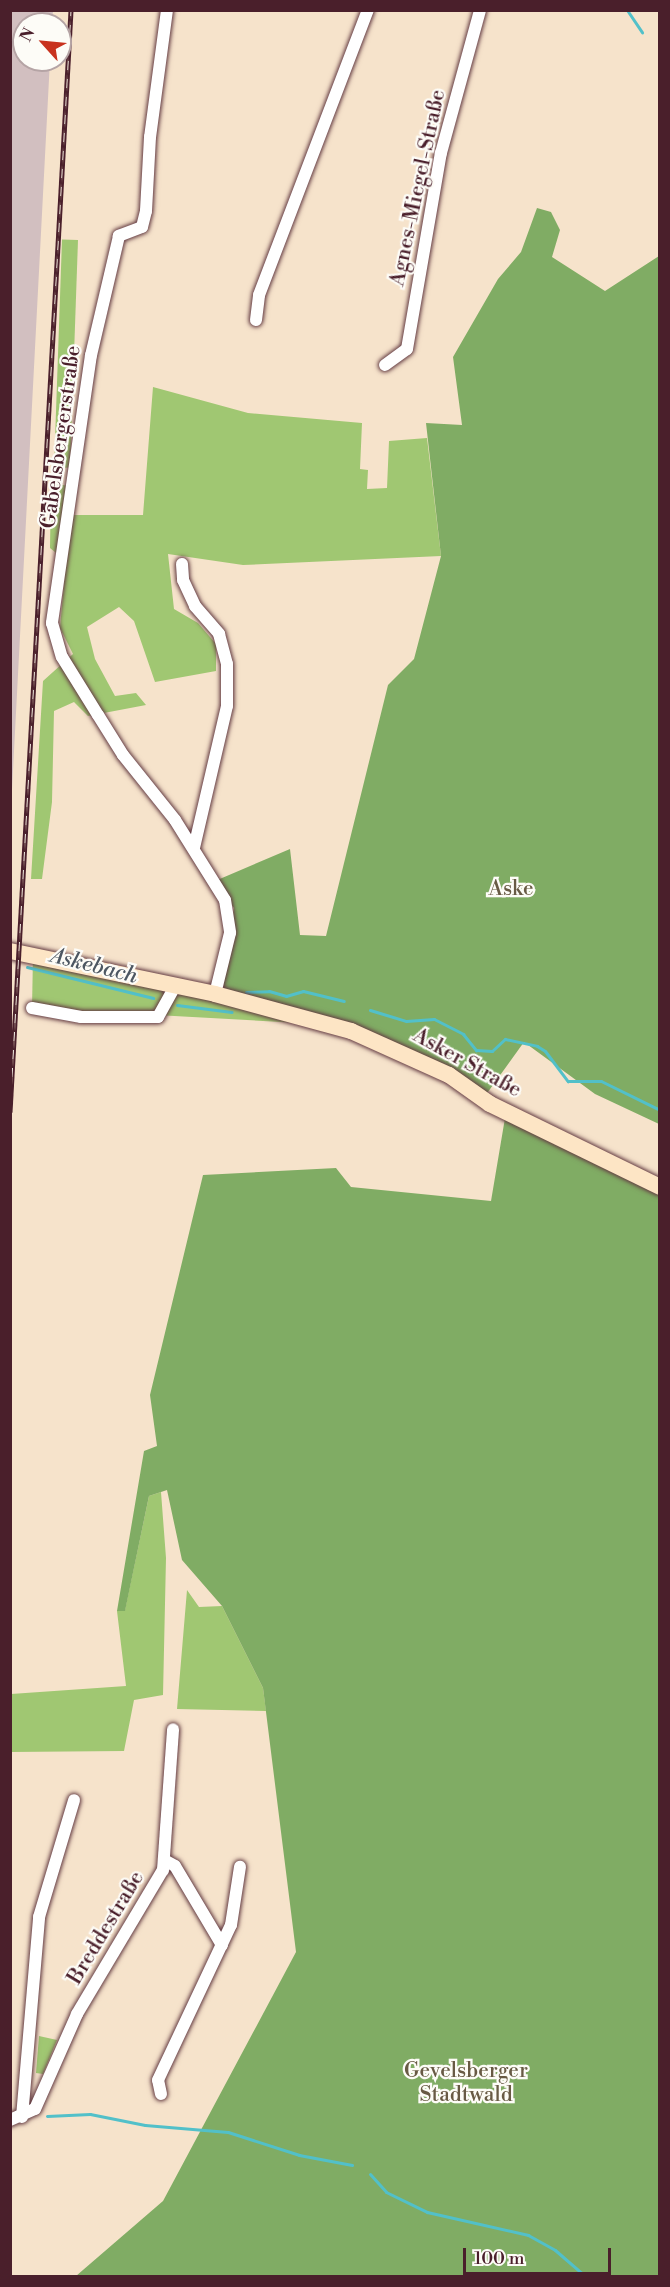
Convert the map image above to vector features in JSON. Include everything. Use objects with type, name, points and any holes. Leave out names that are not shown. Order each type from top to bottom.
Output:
[{"type":"street","name":"Gabelsbergerstraße","points":[[167,10],[150,136],[147,211],[142,227],[119,236],[91,355],[52,623],[62,657],[117,745],[194,848],[230,913],[226,954],[215,994]]},
{"type":"street","points":[[256,320],[259,295],[368,10]]},
{"type":"street","name":"Agnes-Miegel-Straße","points":[[385,365],[407,349],[441,153],[480,10]]},
{"type":"street","points":[[182,564],[183,580],[195,606],[219,634],[227,664],[227,706],[194,848]]},
{"type":"street","name":"Asker Straße","points":[[10,951],[174,988],[215,994],[351,1031],[401,1051],[449,1075],[490,1104],[660,1187]]},
{"type":"street","points":[[32,1008],[81,1017],[158,1017],[174,988]]},
{"type":"street","name":"Breddestraße","points":[[16,2119],[35,2109],[76,2014],[140,1912],[166,1861],[173,1729]]},
{"type":"street","points":[[16,2119],[39,1917],[74,1800]]},
{"type":"street","points":[[166,1861],[175,1866],[222,1945]]},
{"type":"street","points":[[161,2094],[158,2080],[231,1925],[240,1867]]},
{"type":"shaded area","points":[[11,10],[53,11],[12,12],[12,72],[49,72],[11,809]]},
{"type":"green space","name":"Aske","points":[[537,208],[551,212],[560,230],[552,257],[605,291],[659,256],[659,1124],[595,1094],[524,1042],[485,1096],[453,1073],[223,991],[234,908],[215,881],[290,849],[300,935],[326,936],[388,685],[414,659],[441,556],[426,423],[462,425],[453,357],[498,279],[521,252]]},
{"type":"green space","points":[[62,239],[78,240],[70,468],[54,467]]},
{"type":"green space","points":[[153,387],[248,413],[362,423],[360,469],[368,470],[367,489],[387,488],[389,441],[427,438],[441,556],[243,565],[168,554],[174,609],[198,623],[216,644],[216,671],[155,682],[134,621],[119,607],[87,627],[95,659],[115,696],[136,693],[146,705],[88,716],[74,702],[54,711],[52,802],[42,879],[31,879],[43,681],[73,654],[60,628],[66,561],[50,548],[51,483],[69,486],[67,515],[143,515]]},
{"type":"green space","points":[[33,956],[299,1023],[32,1008]]},
{"type":"green space","name":"Gevelsberger Stadtwald","points":[[505,1118],[659,1192],[659,2276],[76,2276],[163,2201],[296,1952],[263,1688],[222,1606],[182,1560],[167,1490],[149,1496],[125,1611],[117,1611],[144,1451],[157,1446],[150,1395],[203,1175],[336,1168],[351,1187],[491,1201]]},
{"type":"green space","points":[[161,1492],[166,1558],[163,1695],[134,1700],[124,1751],[11,1752],[11,1694],[126,1686],[117,1611],[125,1610],[149,1496]]},
{"type":"green space","points":[[187,1590],[199,1607],[222,1606],[263,1688],[266,1711],[177,1709]]},
{"type":"green space","points":[[39,2036],[57,2040],[43,2074],[36,2073]]},
{"type":"waterway","points":[[627,10],[642,32]]},
{"type":"waterway","name":"Askebach","points":[[27,967],[153,998]]},
{"type":"waterway","name":"Askebach","points":[[246,992],[269,991],[286,996],[303,991],[344,1001]]},
{"type":"waterway","name":"Askebach","points":[[177,1005],[232,1012]]},
{"type":"waterway","name":"Askebach","points":[[370,1010],[406,1021],[434,1019],[463,1034],[476,1050],[492,1051],[505,1039],[537,1046],[545,1051],[568,1081],[601,1081],[660,1110]]},
{"type":"waterway","points":[[47,2116],[90,2114],[145,2125],[228,2132],[299,2155],[352,2165]]},
{"type":"waterway","points":[[370,2174],[386,2192],[427,2212],[528,2235],[555,2250],[585,2276]]},
{"type":"railway","points":[[10,1112],[71,10]]}]
